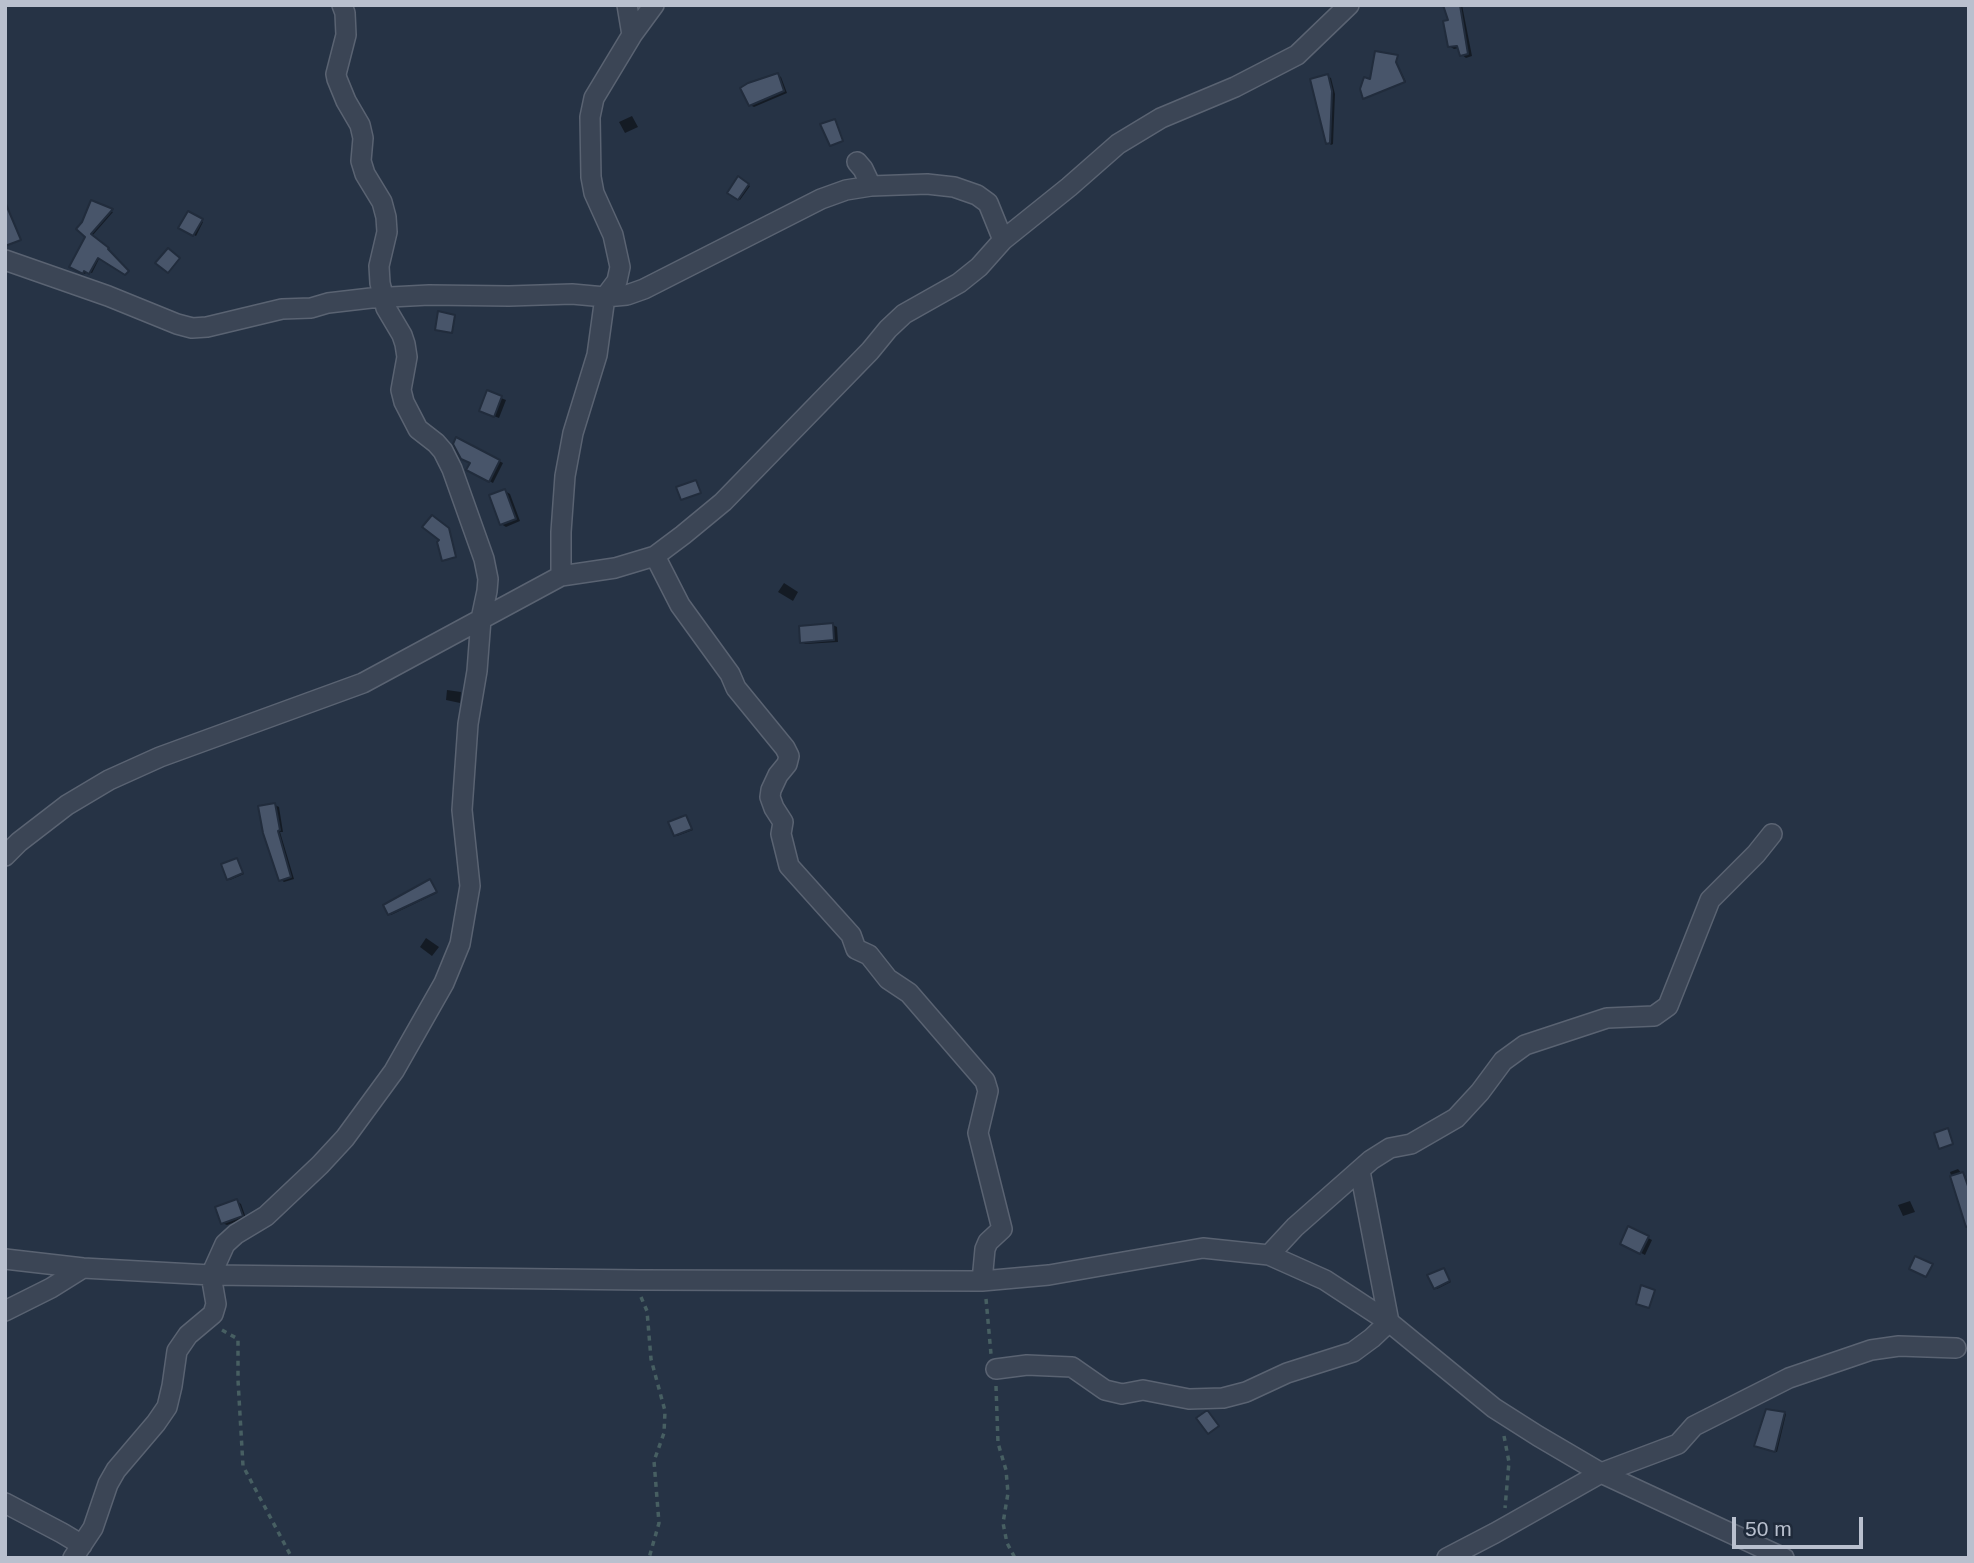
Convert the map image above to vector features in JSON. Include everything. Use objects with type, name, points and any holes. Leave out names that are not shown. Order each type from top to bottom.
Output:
[{"type":"street","points":[[5,1503],[30,1515],[77,1551],[93,1528],[108,1484],[116,1470],[167,1406],[177,1351],[188,1335],[213,1314],[216,1304],[211,1275],[225,1244],[266,1216],[345,1138],[394,1071],[444,983],[460,944],[470,886],[462,810],[468,724],[488,579],[484,559],[452,469],[443,451],[418,429],[401,390],[407,357],[405,344],[386,308],[379,266],[387,232],[386,217],[382,202],[365,174],[361,161],[363,138],[360,125],[336,74],[346,35],[342,5]]},
{"type":"street","points":[[627,5],[632,35]]},
{"type":"street","points":[[561,576],[565,476],[573,433],[597,355],[605,297],[617,281],[620,267],[613,235],[594,193],[591,177],[590,117],[594,98],[632,35],[654,5]]},
{"type":"street","points":[[5,856],[67,804],[109,780],[160,757],[363,683],[561,576],[615,568],[656,556],[723,502],[904,314],[959,283],[979,267],[1003,240],[1118,144],[1161,118],[1235,87],[1297,55],[1349,5]]},
{"type":"street","points":[[857,162],[871,186]]},
{"type":"street","points":[[5,260],[192,328],[207,327],[282,309],[310,308],[328,303],[383,297],[627,295],[644,289],[821,199],[846,190],[871,186],[927,184],[954,187],[977,195],[988,202],[1003,240]]},
{"type":"street","points":[[656,556],[680,605],[730,674],[736,688],[789,756],[788,764],[778,775],[770,797],[783,822],[781,834],[789,866],[851,935],[856,949],[869,955],[888,979],[909,993],[985,1081],[988,1091],[978,1133],[1002,1229],[988,1242],[985,1249],[982,1281]]},
{"type":"street","points":[[1269,1255],[1295,1227],[1380,1154],[1390,1148],[1411,1144],[1456,1118],[1503,1061],[1525,1045],[1606,1018],[1654,1017],[1668,1006],[1710,900],[1772,834]]},
{"type":"street","points":[[1360,1171],[1389,1322]]},
{"type":"street","points":[[5,1259],[83,1268],[211,1275],[982,1281],[1049,1275],[1203,1248],[1269,1255],[1325,1280],[1389,1322],[1494,1408],[1538,1437],[1601,1473],[1784,1558]]},
{"type":"street","points":[[5,1311],[83,1268]]},
{"type":"street","points":[[996,1369],[1027,1365],[1072,1367],[1105,1390],[1122,1394],[1143,1390],[1189,1399],[1223,1398],[1246,1392],[1287,1373],[1353,1352],[1389,1322]]},
{"type":"street","points":[[1447,1558],[1601,1473],[1678,1444],[1693,1426],[1789,1378],[1871,1350],[1899,1346],[1956,1348]]},
{"type":"path","points":[[641,1280],[640,1298],[647,1311],[651,1359],[666,1412],[664,1433],[654,1461],[659,1523],[649,1558]]},
{"type":"path","points":[[982,1281],[987,1302],[990,1350],[996,1369],[998,1443],[1006,1470],[1008,1493],[1003,1523],[1007,1543],[1015,1558]]},
{"type":"path","points":[[204,1320],[239,1339],[238,1380],[243,1466],[292,1558]]},
{"type":"path","points":[[1494,1408],[1502,1424],[1509,1462],[1505,1515],[1495,1533]]},
{"type":"building","points":[[1443,5],[1460,5],[1468,54],[1460,56],[1457,46],[1448,47],[1443,21],[1448,20]]},
{"type":"building","points":[[1375,51],[1398,55],[1396,62],[1405,82],[1363,99],[1360,89],[1364,77],[1370,79]]},
{"type":"building","points":[[778,73],[784,91],[749,106],[740,88]]},
{"type":"building","points":[[1328,74],[1332,91],[1330,143],[1326,144],[1310,79]]},
{"type":"building","points":[[835,119],[843,141],[830,146],[820,124]]},
{"type":"building","points":[[738,176],[749,184],[738,200],[727,193]]},
{"type":"building","points":[[91,200],[113,209],[91,234],[109,248],[129,271],[125,275],[98,258],[89,274],[69,267],[85,237],[76,229],[82,222]]},
{"type":"building","points":[[5,202],[21,240],[5,246]]},
{"type":"building","points":[[188,211],[203,219],[193,236],[178,228]]},
{"type":"building","points":[[168,248],[180,258],[168,273],[155,263]]},
{"type":"building","points":[[438,311],[455,315],[452,333],[435,330]]},
{"type":"building","points":[[487,390],[502,396],[494,417],[479,411]]},
{"type":"building","points":[[456,437],[500,460],[489,482],[466,470],[470,463],[461,459],[453,444]]},
{"type":"building","points":[[696,480],[701,493],[681,500],[676,487]]},
{"type":"building","points":[[505,489],[516,519],[500,525],[489,495]]},
{"type":"building","points":[[432,515],[449,528],[456,557],[442,561],[437,542],[439,540],[422,527]]},
{"type":"building","points":[[833,623],[834,640],[800,643],[799,626]]},
{"type":"building","points":[[275,803],[278,831],[291,877],[279,881],[263,833],[258,806]]},
{"type":"building","points":[[686,815],[692,829],[674,836],[668,822]]},
{"type":"building","points":[[237,858],[243,873],[227,880],[221,864]]},
{"type":"building","points":[[430,879],[437,892],[388,915],[383,905]]},
{"type":"building","points":[[1948,1128],[1953,1144],[1939,1149],[1934,1133]]},
{"type":"building","points":[[1963,1172],[1969,1189],[1969,1226],[1966,1227],[1950,1176]]},
{"type":"building","points":[[237,1199],[243,1216],[221,1224],[215,1207]]},
{"type":"building","points":[[1628,1226],[1649,1236],[1640,1254],[1620,1244]]},
{"type":"building","points":[[1915,1256],[1933,1264],[1926,1277],[1909,1269]]},
{"type":"building","points":[[1444,1268],[1450,1281],[1434,1289],[1427,1275]]},
{"type":"building","points":[[1641,1285],[1655,1290],[1649,1308],[1636,1304]]},
{"type":"building","points":[[1766,1409],[1785,1412],[1775,1452],[1754,1446]]},
{"type":"building","points":[[1206,1411],[1219,1426],[1208,1434],[1196,1418]]}]
